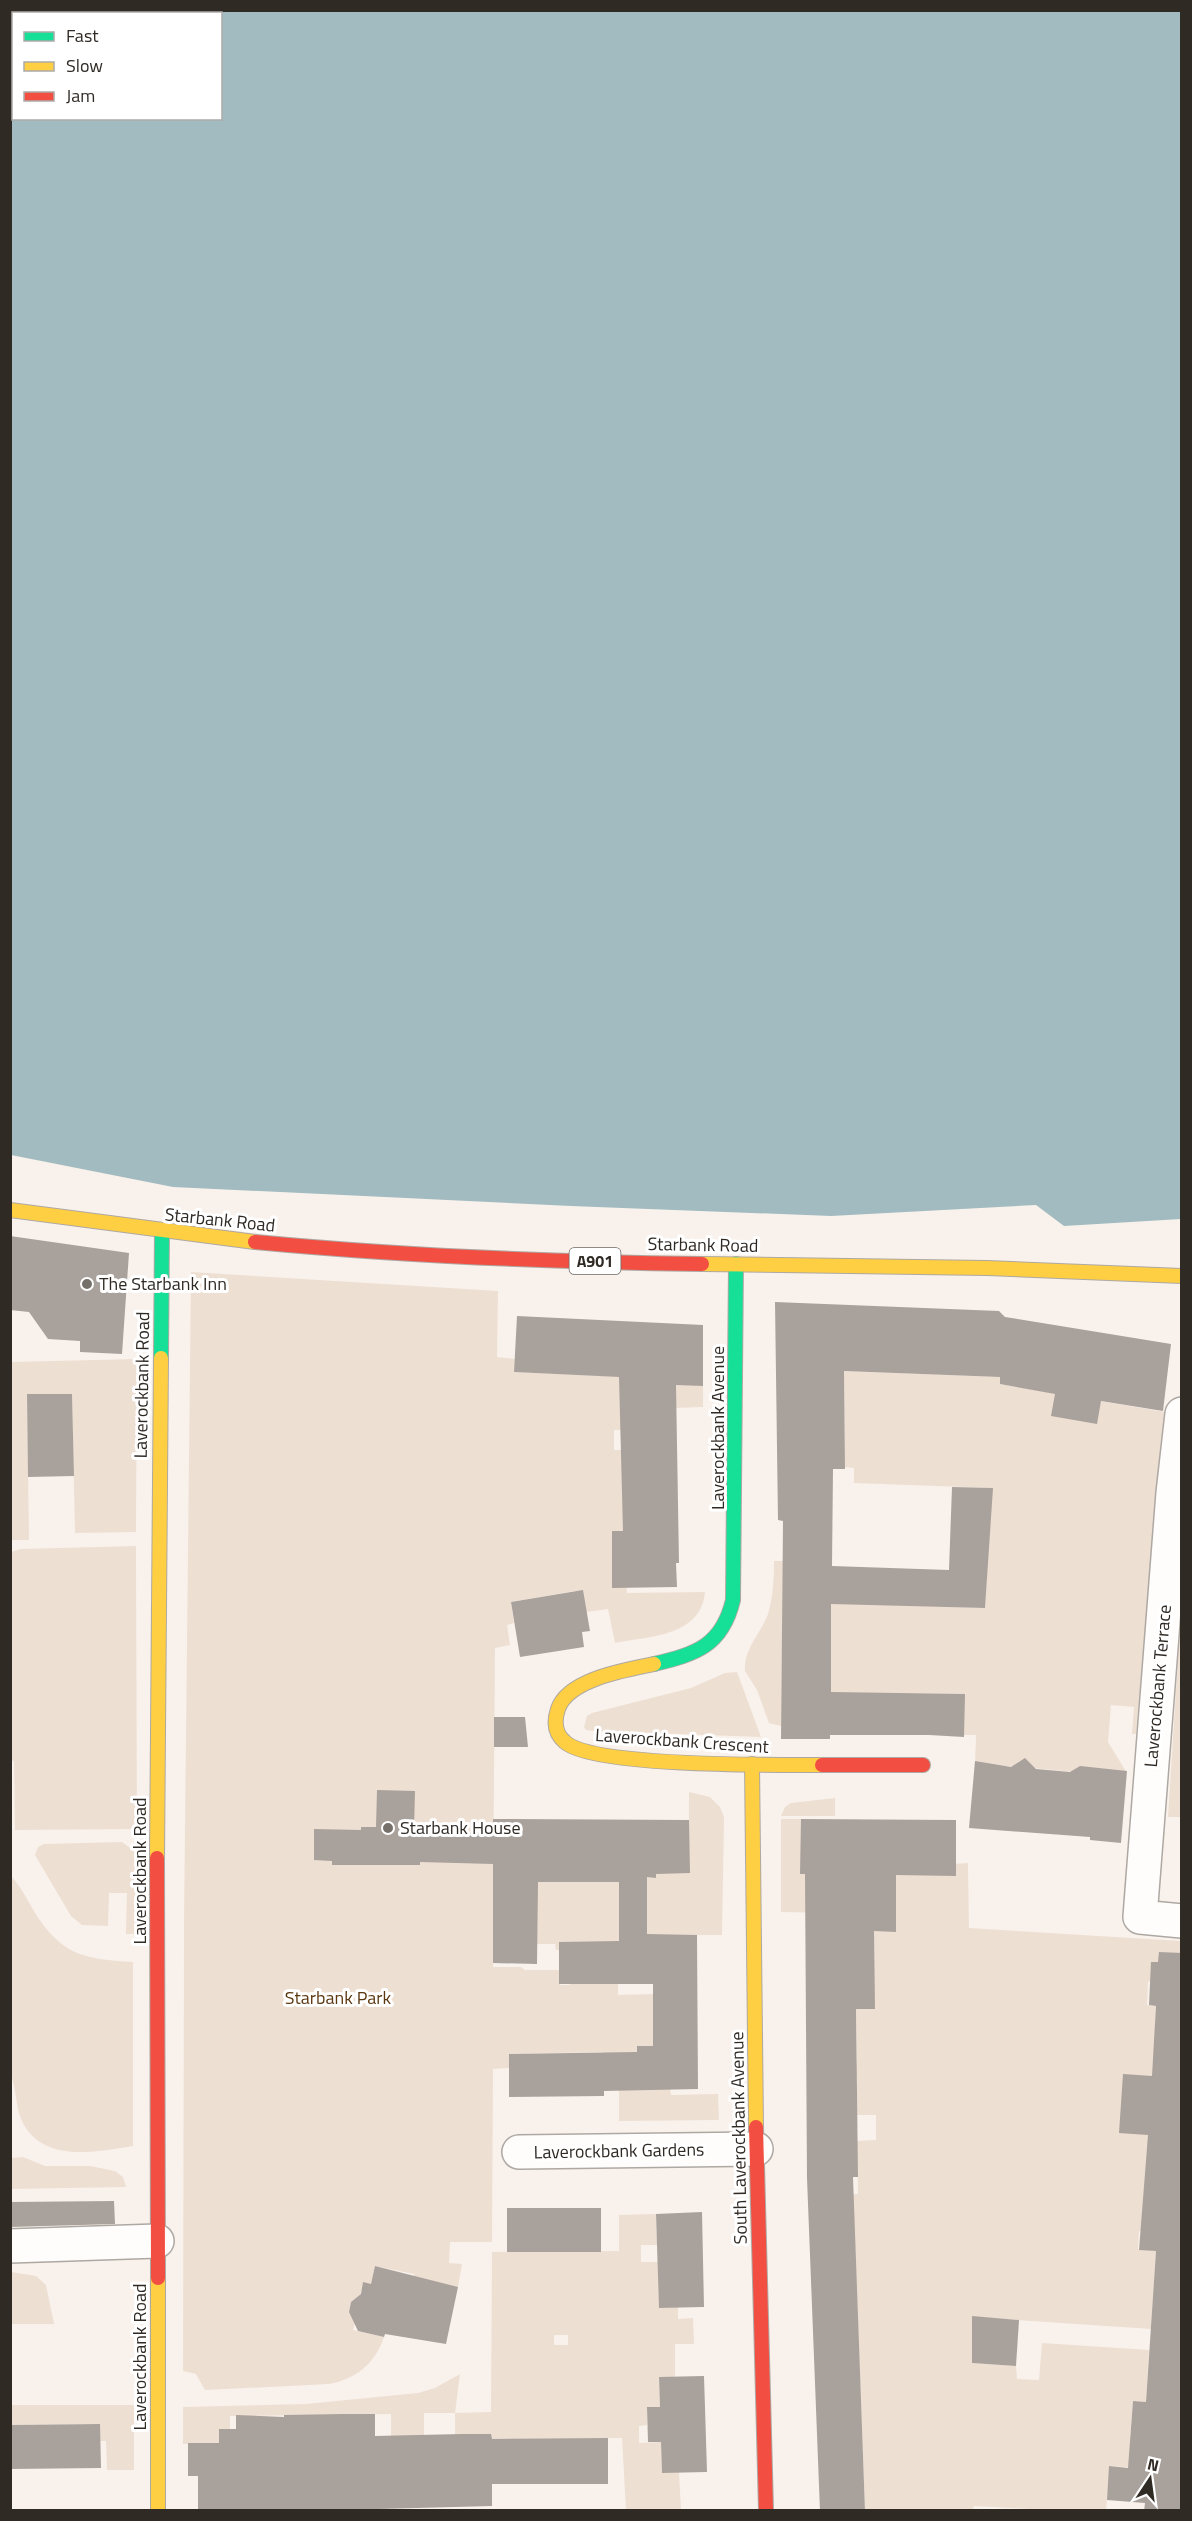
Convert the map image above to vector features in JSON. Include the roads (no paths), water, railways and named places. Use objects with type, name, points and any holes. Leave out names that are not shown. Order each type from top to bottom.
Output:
[{"type":"street","name":"Starbank Road","points":[[10,1210],[162,1232],[404,1254],[736,1264],[1064,1269],[1182,1276]]},
{"type":"street","name":"Laverockbank Road","points":[[158,2511],[157,1910],[162,1232]]},
{"type":"street","name":"Laverockbank Avenue","points":[[735,1592],[736,1264]]},
{"type":"street","name":"Laverockbank Terrace","points":[[1182,1414],[1173,1493],[1140,1917],[1182,1921]]},
{"type":"street","name":"Laverockbank Crescent","points":[[735,1592],[731,1614],[719,1636],[706,1646],[688,1656],[600,1677],[574,1687],[562,1698],[556,1711],[555,1723],[558,1734],[567,1745],[591,1755],[618,1758],[752,1764],[923,1765]]},
{"type":"street","name":"South Laverockbank Avenue","points":[[752,1764],[756,2149],[766,2511]]},
{"type":"street","name":"Laverockbank Gardens","points":[[519,2152],[756,2149]]},
{"type":"street","points":[[10,2246],[158,2241]]},
{"type":"water","points":[[10,11],[1181,11],[1181,1219],[1064,1226],[1036,1205],[831,1216],[173,1187],[11,1155]]},
{"type":"place","name":"The Starbank Inn","points":[[87,1284]]},
{"type":"place","name":"Starbank House","points":[[388,1828]]},
{"type":"park label","name":"Starbank Park","points":[[338,1998]]}]
